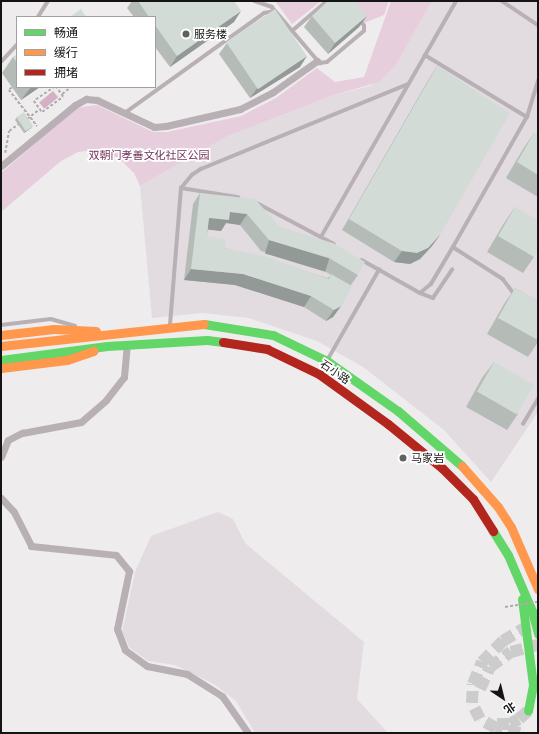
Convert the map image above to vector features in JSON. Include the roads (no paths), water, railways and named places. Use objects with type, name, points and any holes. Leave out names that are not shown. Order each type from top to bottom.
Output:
[{"type":"main road","name":"石小路","points":[[1,346],[170,326],[210,324],[273,335],[327,361],[421,429],[469,472],[498,507],[511,527],[538,589]]},
{"type":"main road","points":[[1,336],[54,329],[112,333]]},
{"type":"main road","name":"石小路","points":[[1,360],[107,346],[207,340],[237,343],[267,349],[319,374],[388,424],[458,483],[485,515],[519,580],[538,634]]},
{"type":"main road","points":[[1,368],[68,360],[107,346]]},
{"type":"main road","points":[[519,580],[533,685],[528,711]]},
{"type":"street","points":[[1,166],[42,132],[86,99],[97,100],[154,127],[240,109],[273,92],[317,61]]},
{"type":"street","points":[[1,457],[8,440],[22,433],[81,422],[106,400],[124,377],[127,345]]},
{"type":"street","points":[[1,498],[14,512],[31,546],[116,555],[129,570],[118,629],[125,650],[148,666],[187,674],[222,696],[248,733]]},
{"type":"lane","points":[[39,16],[48,1]]},
{"type":"lane","points":[[255,1],[275,11],[317,61],[327,62],[364,31],[364,26],[356,16]]},
{"type":"lane","points":[[292,31],[327,1]]},
{"type":"lane","points":[[321,237],[456,1]]},
{"type":"lane","points":[[502,1],[538,25]]},
{"type":"lane","points":[[125,113],[264,13],[275,11]]},
{"type":"lane","points":[[1,62],[16,46]]},
{"type":"lane","points":[[426,54],[527,117]]},
{"type":"lane","points":[[420,293],[431,284],[527,117],[538,81]]},
{"type":"lane","points":[[170,326],[182,188],[192,175],[201,169],[409,83]]},
{"type":"lane","points":[[182,188],[243,198]]},
{"type":"lane","points":[[250,199],[340,248]]},
{"type":"lane","points":[[453,247],[503,279],[517,300]]},
{"type":"lane","points":[[360,259],[420,293],[433,298],[452,270]]},
{"type":"lane","points":[[327,361],[379,270]]},
{"type":"lane","points":[[1,325],[51,319],[83,330]]},
{"type":"lane","points":[[523,424],[538,399]]},
{"type":"tunnel","points":[[520,733],[496,728],[480,719],[472,703],[473,684],[482,662],[503,641],[533,623]]},
{"type":"tunnel","points":[[480,689],[490,667],[511,652],[538,645]]},
{"type":"tunnel","points":[[497,724],[510,724],[519,719],[528,711]]},
{"type":"place","name":"服务楼","points":[[186,34]]},
{"type":"place","name":"马家岩","points":[[403,458]]},
{"type":"park label","name":"双朝门孝善文化社区公园","points":[[149,155]]}]
